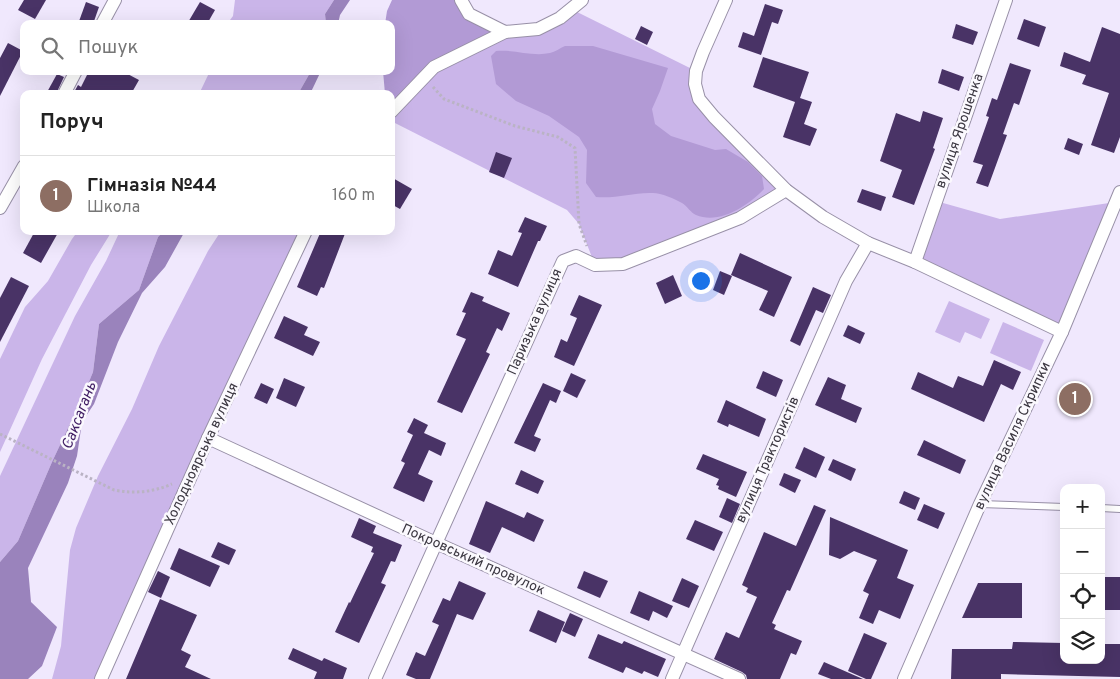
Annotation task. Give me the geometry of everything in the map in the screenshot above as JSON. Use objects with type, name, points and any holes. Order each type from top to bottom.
[{"type":"street","points":[[104,20],[114,0]]},
{"type":"street","points":[[461,0],[469,14],[505,32]]},
{"type":"street","points":[[395,108],[434,67],[505,32],[538,29],[560,18],[582,0]]},
{"type":"street","points":[[726,0],[702,52],[696,71],[695,84],[699,99],[714,117],[786,190],[823,217],[868,243],[915,262],[1062,332]]},
{"type":"street","name":"вулиця Ярошенка","points":[[915,262],[1006,0]]},
{"type":"street","points":[[66,90],[74,75]]},
{"type":"street","points":[[0,208],[20,173]]},
{"type":"street","name":"Паризька вулиця","points":[[375,679],[563,261],[576,256],[595,265],[623,264],[740,218],[786,190]]},
{"type":"street","name":"вулиця Василя Скрипки","points":[[904,679],[980,504],[1062,332],[1120,192]]},
{"type":"street","name":"Холодноярська вулиця","points":[[101,679],[192,472],[304,235]]},
{"type":"street","name":"вулиця Трактористів","points":[[672,679],[846,281],[868,243]]},
{"type":"street","name":"Покровський провулок","points":[[208,438],[436,544],[739,679]]},
{"type":"lane","points":[[980,504],[1060,507]]},
{"type":"lane","points":[[1105,508],[1120,509]]},
{"type":"path","points":[[424,78],[444,99],[508,123],[558,137],[575,148],[578,179],[578,224],[595,265]]},
{"type":"path","points":[[0,434],[114,490],[130,493],[157,490],[176,482],[192,472]]},
{"type":"shaded area","points":[[235,0],[334,0],[325,14],[326,20],[230,20],[233,16]]},
{"type":"shaded area","points":[[392,0],[461,0],[469,14],[505,32],[434,67],[395,108],[395,90],[385,90],[383,75],[395,75],[395,20],[386,20]]},
{"type":"shaded area","points":[[571,9],[696,71],[699,99],[786,190],[623,264],[595,265],[579,224],[567,210],[395,123],[395,108],[434,67],[505,32],[538,29]]},
{"type":"shaded area","points":[[565,46],[593,46],[668,68],[652,109],[655,124],[671,136],[715,150],[726,149],[748,162],[762,176],[764,189],[742,207],[733,212],[715,217],[696,215],[682,203],[656,193],[596,197],[586,183],[587,150],[579,137],[549,116],[516,101],[496,84],[491,56],[496,51],[543,54]]},
{"type":"shaded area","points":[[208,75],[309,75],[300,90],[201,90]]},
{"type":"shaded area","points":[[936,201],[1000,219],[1116,202],[1062,332],[915,262]]},
{"type":"shaded area","points":[[75,235],[110,235],[91,265],[42,359],[0,452],[0,359],[25,307],[48,281]]},
{"type":"shaded area","points":[[118,235],[160,235],[139,290],[99,324],[93,372],[18,541],[0,562],[0,476],[75,316],[106,261]]},
{"type":"shaded area","points":[[218,235],[304,235],[101,679],[52,679],[61,646],[70,550],[76,528],[98,476],[132,409],[159,346],[208,251]]},
{"type":"shaded area","points":[[949,301],[990,319],[981,339],[965,332],[960,343],[935,332]]},
{"type":"shaded area","points":[[1003,322],[1044,340],[1031,371],[990,353]]},
{"type":"water","points":[[334,0],[350,0],[339,20],[326,20],[325,14]]},
{"type":"water","points":[[309,75],[319,75],[312,90],[300,90]]},
{"type":"water","name":"Саксагань","points":[[160,235],[183,235],[165,267],[142,293],[118,342],[94,404],[82,422],[77,456],[68,483],[28,568],[31,602],[57,627],[42,666],[28,679],[0,679],[0,562],[18,541],[93,372],[99,324],[139,290]]},
{"type":"building","points":[[24,0],[46,0],[35,19],[18,10]]},
{"type":"building","points":[[86,2],[99,7],[94,20],[79,20]]},
{"type":"building","points":[[200,2],[215,10],[209,20],[189,20]]},
{"type":"building","points":[[765,4],[783,10],[778,24],[772,22],[761,55],[738,47],[743,32],[754,36]]},
{"type":"building","points":[[1024,19],[1046,27],[1039,47],[1017,39]]},
{"type":"building","points":[[956,24],[978,32],[973,45],[952,38]]},
{"type":"building","points":[[641,26],[653,32],[647,45],[635,39]]},
{"type":"building","points":[[1102,27],[1120,34],[1120,137],[1114,153],[1091,145],[1109,93],[1082,84],[1086,75],[1060,66],[1064,52],[1090,62]]},
{"type":"building","points":[[8,43],[20,49],[20,57],[0,96],[0,58]]},
{"type":"building","points":[[763,57],[809,72],[800,98],[812,102],[804,124],[817,129],[810,146],[783,137],[795,102],[753,87]]},
{"type":"building","points":[[1010,63],[1031,70],[1019,105],[1014,103],[1003,134],[1007,135],[988,187],[976,183],[983,165],[973,162],[989,117],[986,116],[992,98],[997,100]]},
{"type":"building","points":[[942,69],[964,77],[959,91],[938,83]]},
{"type":"building","points":[[56,75],[64,77],[58,90],[48,90]]},
{"type":"building","points":[[87,75],[130,75],[139,80],[133,90],[75,90],[78,85],[81,87]]},
{"type":"building","points":[[923,111],[943,118],[933,148],[935,149],[914,205],[892,197],[902,170],[880,161],[896,113],[920,122]]},
{"type":"building","points":[[1068,138],[1083,144],[1079,155],[1064,149]]},
{"type":"building","points":[[496,152],[512,158],[504,178],[489,172]]},
{"type":"building","points":[[395,179],[412,189],[400,209],[395,206]]},
{"type":"building","points":[[862,189],[886,197],[881,211],[857,202]]},
{"type":"building","points":[[525,217],[547,226],[540,241],[538,241],[518,287],[488,274],[498,250],[512,256],[522,233],[518,232]]},
{"type":"building","points":[[33,235],[57,235],[41,263],[23,253]]},
{"type":"building","points":[[319,235],[344,235],[324,288],[321,287],[317,296],[297,287]]},
{"type":"building","points":[[740,253],[792,277],[774,317],[759,310],[768,291],[731,275]]},
{"type":"building","points":[[720,271],[732,276],[724,295],[713,290]]},
{"type":"building","points":[[673,275],[682,296],[665,304],[656,283]]},
{"type":"building","points":[[11,277],[29,286],[0,342],[0,298]]},
{"type":"building","points":[[813,287],[831,295],[823,313],[816,310],[800,346],[790,341]]},
{"type":"building","points":[[471,292],[484,297],[482,301],[510,313],[502,331],[497,328],[486,352],[490,354],[462,413],[437,402],[466,339],[456,335],[466,313],[462,312]]},
{"type":"building","points":[[579,295],[602,305],[574,366],[554,357],[561,339],[567,342],[577,318],[570,315]]},
{"type":"building","points":[[284,316],[308,327],[304,335],[320,342],[313,356],[274,338]]},
{"type":"building","points":[[848,325],[865,333],[860,344],[843,336]]},
{"type":"building","points":[[994,360],[1021,372],[1013,390],[1001,384],[984,422],[911,389],[918,372],[953,388],[958,376],[983,386]]},
{"type":"building","points":[[763,371],[783,380],[776,397],[756,388]]},
{"type":"building","points":[[571,373],[586,380],[577,398],[563,391]]},
{"type":"building","points":[[828,377],[846,385],[841,399],[862,408],[856,423],[815,405]]},
{"type":"building","points":[[284,378],[305,387],[296,407],[276,398]]},
{"type":"building","points":[[261,383],[274,389],[267,404],[254,398]]},
{"type":"building","points":[[543,383],[561,391],[556,403],[550,400],[534,436],[541,439],[535,452],[514,443]]},
{"type":"building","points":[[726,400],[766,419],[759,437],[729,424],[728,427],[717,422]]},
{"type":"building","points":[[414,418],[428,425],[424,433],[446,443],[441,456],[429,450],[418,474],[433,481],[424,502],[393,488],[405,463],[401,461],[413,435],[407,432]]},
{"type":"building","points":[[924,440],[966,460],[960,474],[917,455]]},
{"type":"building","points":[[804,447],[825,457],[816,478],[795,468]]},
{"type":"building","points":[[703,454],[747,472],[736,497],[718,489],[719,486],[716,485],[719,479],[696,469]]},
{"type":"building","points":[[833,459],[856,469],[851,481],[828,470]]},
{"type":"building","points":[[521,470],[544,481],[538,494],[515,484]]},
{"type":"building","points":[[784,473],[801,480],[795,493],[779,485]]},
{"type":"building","points":[[904,491],[920,498],[915,510],[899,503]]},
{"type":"building","points":[[727,498],[740,504],[732,523],[719,517]]},
{"type":"building","points":[[486,501],[524,518],[527,512],[544,520],[534,542],[502,527],[490,553],[469,544]]},
{"type":"building","points":[[924,504],[945,513],[938,529],[917,520]]},
{"type":"building","points":[[814,505],[826,510],[790,591],[787,590],[772,623],[776,625],[774,629],[802,641],[796,655],[791,653],[780,679],[747,679],[746,675],[742,672],[714,659],[726,632],[739,638],[757,597],[746,592],[748,588],[742,585],[764,532],[796,546]]},
{"type":"building","points":[[830,517],[908,550],[897,578],[914,585],[900,619],[879,610],[873,624],[859,618],[869,594],[863,591],[877,560],[854,551],[840,559],[829,555]]},
{"type":"building","points":[[359,518],[376,526],[373,533],[402,545],[395,562],[391,561],[381,583],[386,585],[359,643],[335,632],[374,553],[371,552],[373,547],[351,537]]},
{"type":"building","points":[[695,520],[723,532],[714,551],[686,539]]},
{"type":"building","points":[[218,542],[236,550],[229,565],[211,557]]},
{"type":"building","points":[[179,548],[220,566],[210,587],[170,569]]},
{"type":"building","points":[[158,571],[170,577],[161,598],[148,592]]},
{"type":"building","points":[[584,571],[608,581],[600,598],[577,588]]},
{"type":"building","points":[[1105,577],[1120,577],[1120,610],[1105,610]]},
{"type":"building","points":[[682,578],[699,586],[689,608],[672,601]]},
{"type":"building","points":[[459,581],[486,593],[473,620],[457,614],[430,679],[416,679],[406,675],[416,652],[425,656],[439,625],[432,622],[443,598],[450,601]]},
{"type":"building","points":[[978,583],[1022,583],[1022,618],[962,618]]},
{"type":"building","points":[[639,591],[673,606],[667,618],[653,611],[649,621],[630,613]]},
{"type":"building","points":[[160,599],[197,615],[181,650],[191,655],[185,667],[211,679],[126,679]]},
{"type":"building","points":[[538,610],[565,622],[556,643],[529,631]]},
{"type":"building","points":[[570,613],[583,619],[575,637],[562,631]]},
{"type":"building","points":[[864,633],[887,643],[871,679],[866,679],[848,671]]},
{"type":"building","points":[[598,634],[622,644],[624,641],[666,659],[658,677],[644,671],[642,674],[626,667],[623,673],[588,658]]},
{"type":"building","points":[[1013,642],[1060,643],[1060,664],[1105,664],[1105,644],[1120,644],[1120,677],[1001,674],[1001,679],[951,679],[952,649],[1012,649]]},
{"type":"building","points":[[293,648],[322,661],[324,658],[347,668],[343,679],[314,679],[317,672],[288,659]]},
{"type":"building","points":[[824,662],[863,679],[831,679],[818,674]]},
{"type":"place","name":"Гімназія №44","points":[[1075,399]]}]
